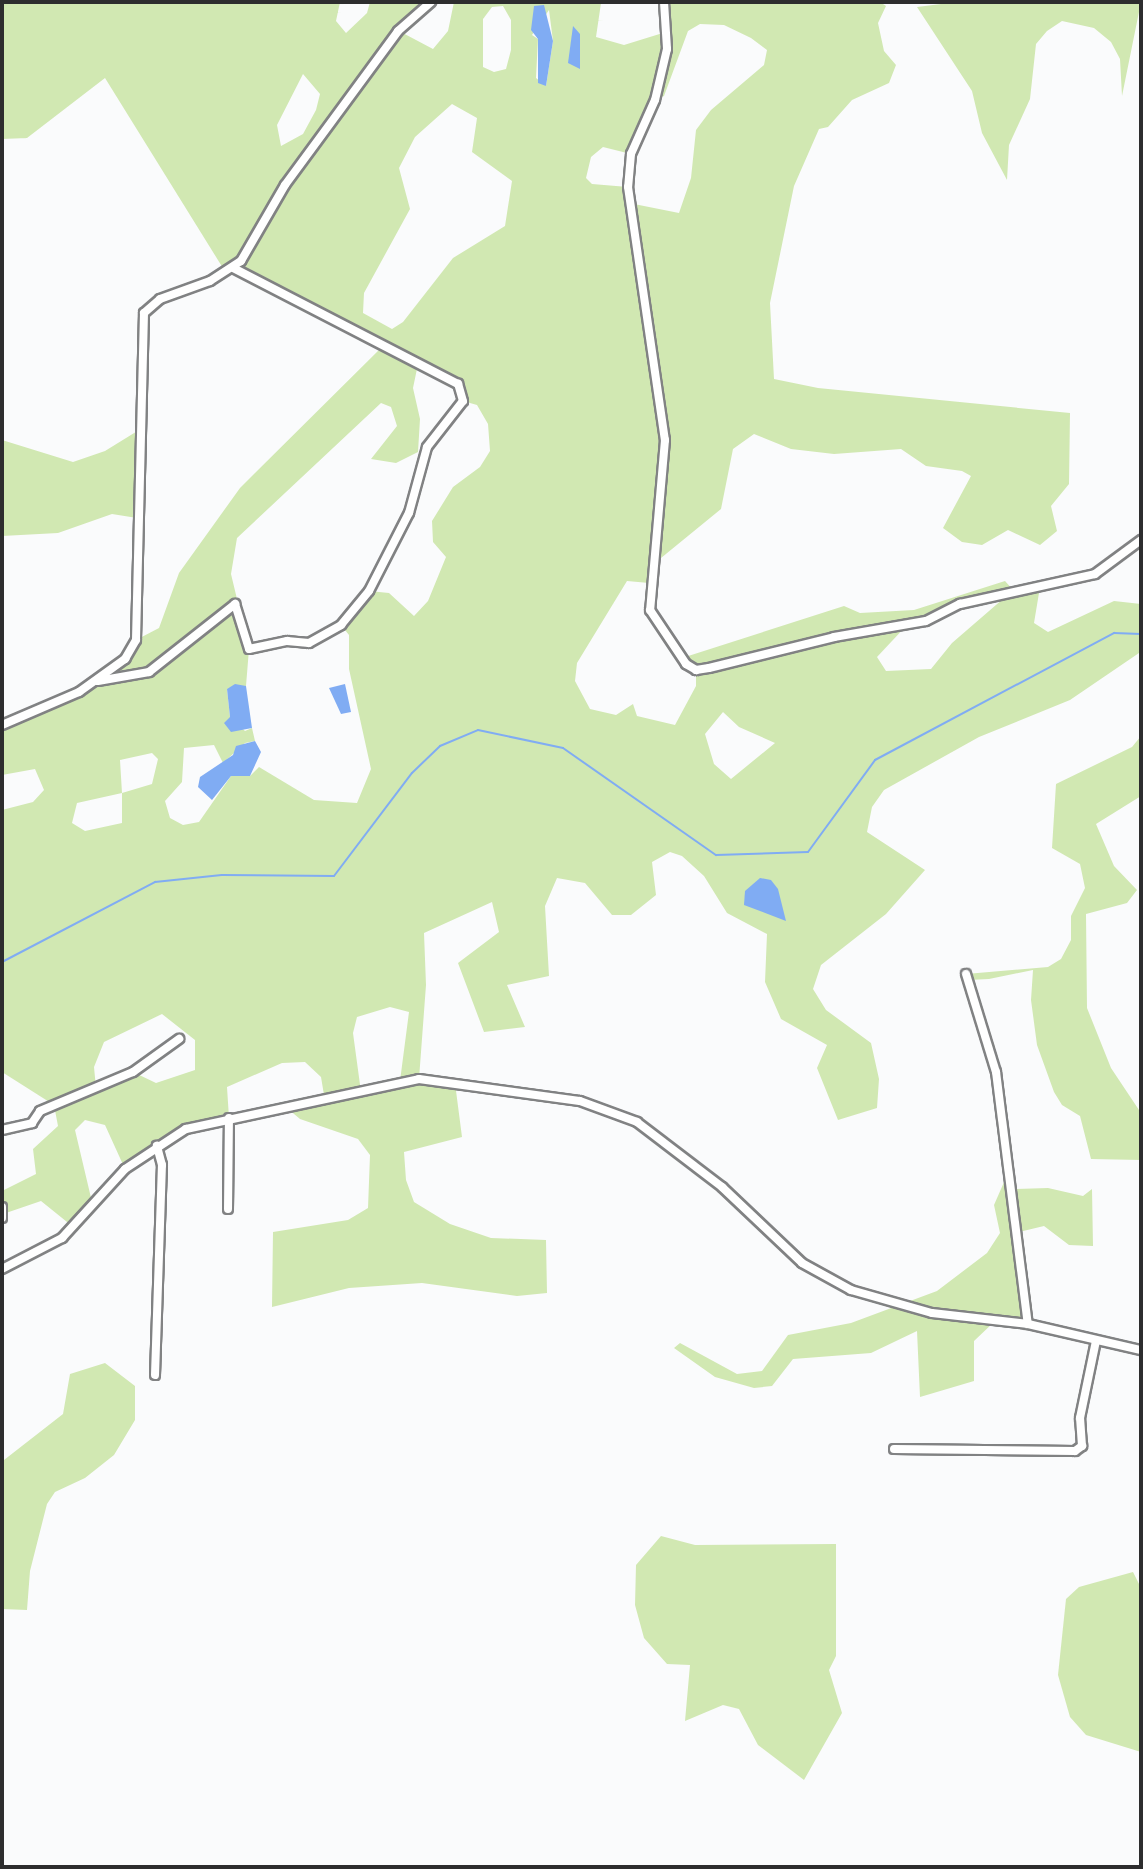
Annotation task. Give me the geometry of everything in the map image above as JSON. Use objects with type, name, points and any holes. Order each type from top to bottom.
[{"type":"street","points":[[2,725],[94,682],[125,659],[136,640],[144,313],[170,293],[233,268],[285,185],[398,31],[411,15],[431,2]]},
{"type":"street","points":[[664,2],[667,49],[655,100],[631,154],[628,187],[665,440],[650,610],[686,664],[696,670],[709,668],[834,637],[926,621],[960,604],[1095,574],[1141,540]]},
{"type":"street","points":[[94,682],[149,672],[174,658],[235,604],[249,649],[287,641],[309,643],[341,625],[369,591],[409,513],[427,447],[463,401],[458,384],[233,268]]},
{"type":"street","points":[[966,974],[996,1072],[1028,1324]]},
{"type":"street","points":[[2,1130],[32,1123],[40,1111],[133,1072],[179,1039]]},
{"type":"street","points":[[2,1269],[62,1238],[117,1177],[157,1146],[186,1129],[419,1079],[580,1101],[637,1122],[670,1145],[826,1280],[932,1313],[1028,1324],[1141,1350]]},
{"type":"street","points":[[228,1209],[229,1118]]},
{"type":"street","points":[[155,1375],[162,1165],[157,1146]]},
{"type":"street","points":[[2,1207],[2,1218]]},
{"type":"street","points":[[894,1449],[1075,1451],[1082,1446],[1080,1418],[1096,1341]]},
{"type":"green space","points":[[2,2],[340,2],[336,21],[346,33],[367,13],[370,2],[431,2],[399,31],[433,49],[448,31],[454,2],[601,3],[596,37],[624,45],[666,32],[664,2],[880,2],[886,6],[878,23],[884,51],[896,65],[889,83],[852,100],[828,127],[819,129],[794,186],[770,303],[774,379],[818,388],[1070,413],[1069,484],[1051,506],[1057,531],[1040,545],[1008,530],[982,545],[962,542],[943,528],[971,476],[962,471],[926,466],[901,449],[834,454],[791,449],[754,434],[733,449],[721,509],[650,567],[649,583],[627,581],[577,663],[575,681],[590,709],[616,715],[633,704],[637,716],[675,725],[696,686],[696,670],[682,658],[844,606],[860,613],[914,610],[1005,581],[1014,591],[1040,587],[1034,623],[1048,632],[1114,601],[1141,604],[1139,653],[1070,700],[979,737],[884,790],[872,807],[867,832],[925,870],[886,914],[821,965],[813,989],[826,1010],[871,1043],[879,1079],[877,1108],[838,1120],[817,1068],[827,1045],[781,1019],[765,982],[767,934],[727,913],[704,876],[682,856],[670,852],[652,862],[656,895],[631,915],[612,915],[585,883],[557,878],[545,906],[549,976],[507,985],[525,1027],[484,1032],[458,963],[499,932],[492,902],[424,933],[426,985],[419,1079],[455,1083],[462,1137],[404,1152],[406,1180],[414,1202],[450,1224],[491,1238],[546,1240],[547,1293],[517,1296],[422,1283],[349,1288],[272,1307],[273,1232],[348,1220],[368,1208],[370,1155],[358,1139],[300,1119],[287,1108],[325,1101],[321,1077],[305,1062],[282,1063],[227,1087],[229,1118],[186,1129],[125,1169],[105,1125],[85,1120],[75,1130],[92,1202],[72,1226],[41,1201],[3,1214],[2,1191],[36,1174],[33,1149],[58,1126],[54,1105],[2,1072],[2,810],[33,802],[44,790],[35,769],[2,775],[2,725],[79,692],[125,659],[136,640],[159,628],[179,573],[240,488],[383,346],[233,268],[226,273],[105,78],[27,138],[2,139]],"holes":[[[503,6],[511,20],[511,50],[506,69],[494,72],[483,67],[483,19],[492,7]],[[549,10],[553,41],[546,86],[536,78],[538,39],[532,35]],[[700,24],[724,25],[767,50],[764,65],[711,110],[696,130],[691,178],[679,213],[629,203],[628,187],[592,184],[586,178],[591,157],[603,147],[631,154],[655,100],[664,96],[688,31]],[[303,74],[320,94],[316,110],[303,134],[281,146],[277,125]],[[452,104],[477,118],[472,152],[512,181],[505,226],[453,258],[403,322],[392,329],[363,313],[364,293],[410,209],[399,168],[415,137]],[[418,364],[465,392],[463,401],[477,405],[488,424],[490,451],[480,467],[453,487],[432,521],[433,542],[446,557],[428,601],[414,616],[389,593],[369,591],[341,625],[349,635],[349,669],[371,769],[357,803],[314,800],[259,767],[250,776],[231,776],[199,822],[183,825],[170,818],[165,801],[182,782],[184,748],[214,745],[223,763],[245,743],[255,741],[252,728],[245,731],[230,717],[227,689],[246,686],[249,649],[231,574],[237,538],[381,403],[391,407],[397,426],[371,459],[396,463],[418,452],[420,419],[413,388]],[[1011,592],[952,643],[931,669],[886,671],[877,657],[907,625]],[[723,712],[739,727],[775,743],[731,779],[714,764],[705,734]],[[152,753],[158,759],[152,784],[122,793],[120,760]],[[122,793],[122,823],[85,831],[72,823],[77,803]],[[390,1007],[409,1012],[400,1081],[361,1092],[353,1033],[357,1017]],[[162,1014],[195,1040],[195,1070],[156,1083],[133,1072],[96,1088],[94,1067],[104,1042]]]},
{"type":"green space","points":[[957,2],[1141,2],[1122,96],[1120,59],[1111,42],[1094,28],[1062,21],[1047,31],[1036,44],[1030,99],[1009,145],[1007,180],[982,133],[972,91],[917,7]]},
{"type":"green space","points":[[139,430],[137,518],[112,514],[58,533],[2,536],[2,440],[73,462],[105,451]]},
{"type":"green space","points":[[1141,736],[1141,796],[1096,824],[1114,866],[1137,890],[1127,903],[1086,914],[1087,1008],[1111,1068],[1141,1113],[1141,1160],[1091,1159],[1080,1116],[1062,1105],[1054,1092],[1037,1045],[1031,1000],[1033,970],[989,979],[968,980],[966,974],[1048,967],[1061,959],[1071,940],[1071,916],[1085,888],[1080,864],[1052,848],[1056,784],[1132,747]]},
{"type":"green space","points":[[1008,1173],[1012,1189],[1048,1188],[1083,1196],[1092,1189],[1093,1246],[1069,1245],[1044,1226],[1019,1232],[1028,1324],[994,1322],[974,1341],[974,1381],[920,1397],[917,1331],[871,1353],[793,1359],[772,1386],[754,1388],[715,1377],[674,1348],[680,1343],[737,1374],[762,1371],[788,1335],[851,1323],[937,1291],[987,1253],[1000,1233],[994,1205]]},
{"type":"green space","points":[[105,1363],[135,1386],[135,1420],[114,1455],[85,1478],[55,1492],[47,1504],[30,1571],[27,1610],[2,1609],[4,1460],[63,1414],[70,1374]]},
{"type":"green space","points":[[661,1536],[695,1545],[836,1544],[836,1656],[829,1670],[842,1713],[804,1780],[758,1745],[739,1709],[723,1705],[685,1721],[690,1665],[667,1664],[644,1638],[635,1605],[636,1565]]},
{"type":"green space","points":[[1133,1572],[1141,1588],[1141,1752],[1086,1735],[1070,1717],[1058,1675],[1066,1599],[1079,1587]]},
{"type":"water","points":[[544,5],[553,41],[546,86],[538,83],[538,39],[531,30],[534,6]]},
{"type":"water","points":[[573,26],[580,34],[580,69],[568,63]]},
{"type":"water","points":[[235,684],[246,686],[252,728],[231,732],[224,723],[230,717],[227,689]]},
{"type":"water","points":[[345,684],[351,712],[341,714],[329,688]]},
{"type":"water","points":[[255,741],[261,752],[250,776],[231,776],[212,800],[198,787],[200,777],[233,755],[236,746]]},
{"type":"water","points":[[760,878],[771,880],[778,889],[786,921],[744,905],[745,891]]},
{"type":"waterway","points":[[2,962],[155,882],[222,875],[334,876],[412,773],[440,746],[478,730],[563,748],[716,855],[808,852],[875,760],[1114,633],[1141,634]]}]
